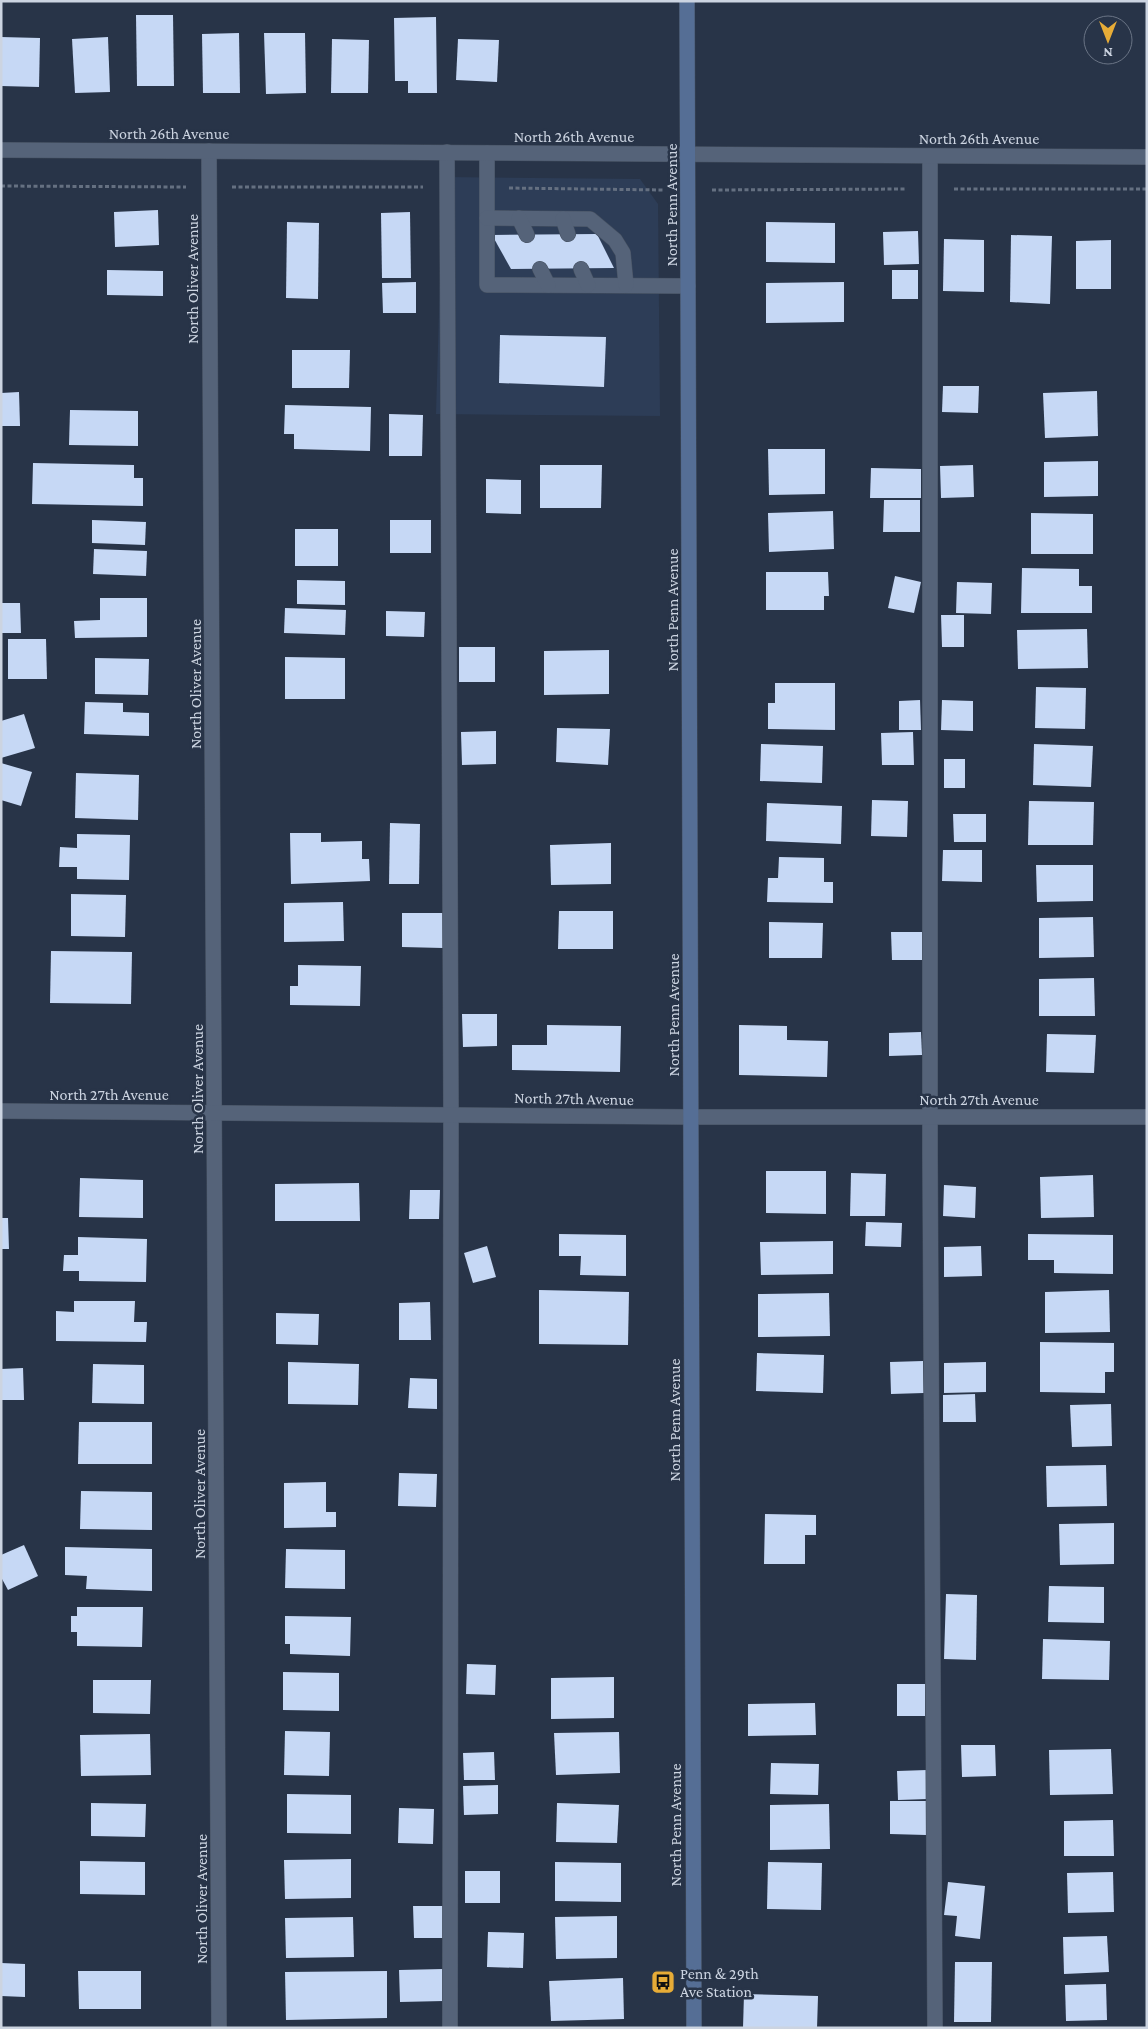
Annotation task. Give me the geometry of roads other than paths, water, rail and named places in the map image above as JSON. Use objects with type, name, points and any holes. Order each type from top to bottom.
[{"type":"main road","name":"North Penn Avenue","points":[[687,1],[694,2028]]},
{"type":"street","name":"North 26th Avenue","points":[[1,150],[1147,157]]},
{"type":"street","name":"North Oliver Avenue","points":[[209,151],[219,2028]]},
{"type":"street","points":[[447,152],[451,1114],[450,2028]]},
{"type":"street","points":[[487,153],[487,284],[688,286]]},
{"type":"street","points":[[930,156],[930,1117],[935,2028]]},
{"type":"street","points":[[487,218],[590,220],[615,240],[623,253],[626,285]]},
{"type":"street","points":[[519,218],[527,235]]},
{"type":"street","points":[[563,219],[568,234]]},
{"type":"street","points":[[540,269],[548,285]]},
{"type":"street","points":[[581,269],[588,285]]},
{"type":"street","name":"North 27th Avenue","points":[[1,1111],[690,1117],[1147,1117]]},
{"type":"place","name":"Penn & 29th Ave Station","points":[[663,1982]]}]
